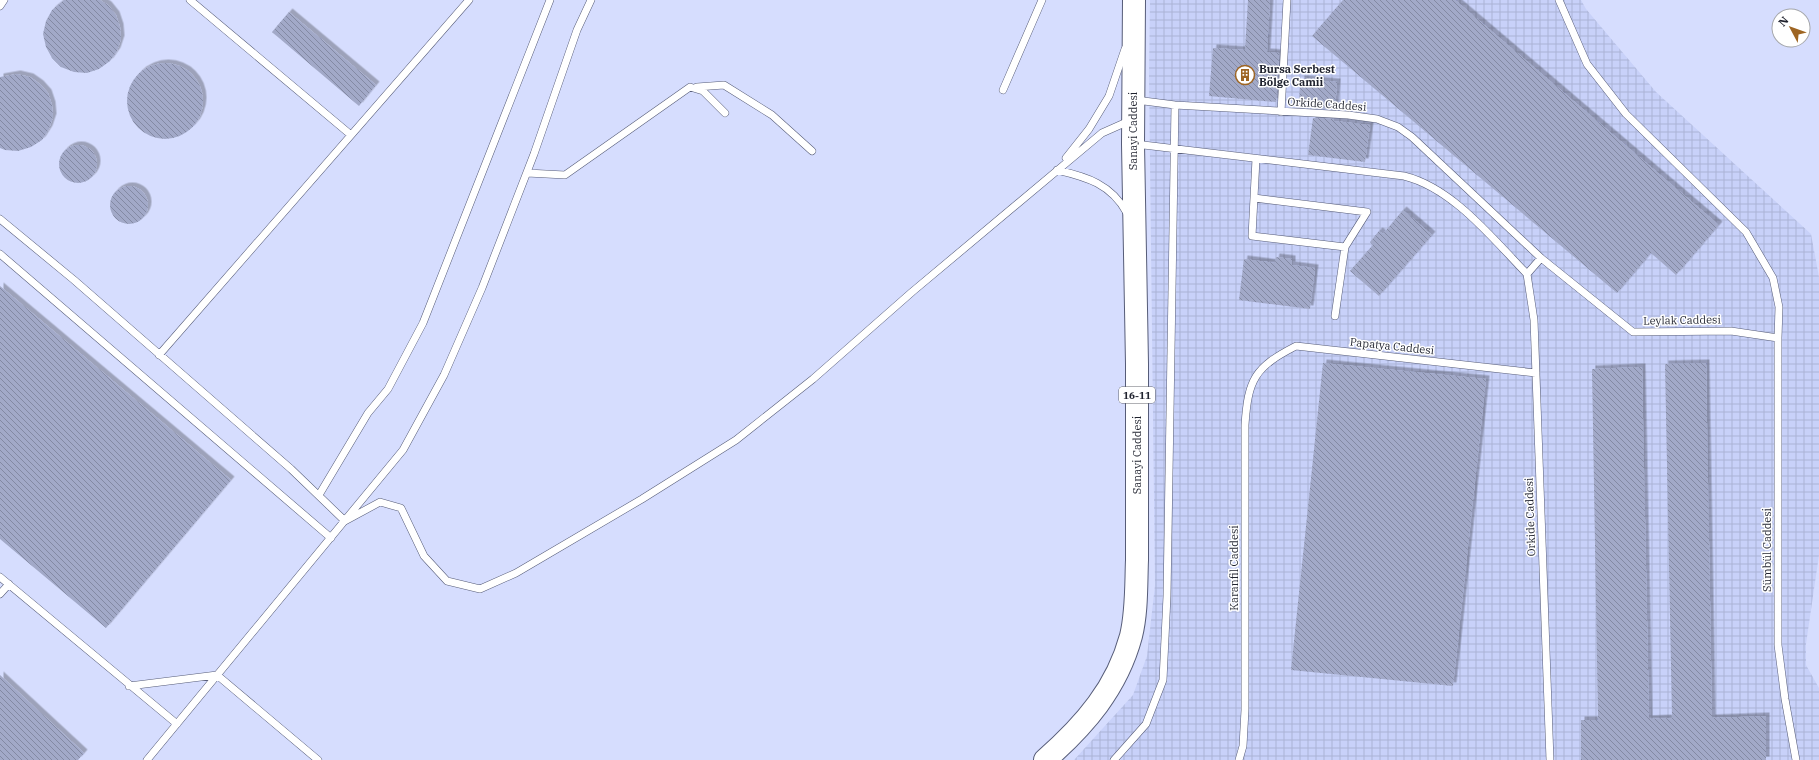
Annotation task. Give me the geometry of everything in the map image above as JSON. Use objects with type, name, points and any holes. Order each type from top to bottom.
[{"type":"main road","name":"Sanayi Caddesi","points":[[1045,760],[1080,726],[1102,700],[1117,675],[1131,635],[1136,592],[1137,560],[1137,364],[1133,144],[1134,10]]},
{"type":"lane","points":[[0,6],[4,0]]},
{"type":"lane","points":[[190,0],[351,136]]},
{"type":"lane","points":[[159,355],[469,0]]},
{"type":"lane","points":[[319,495],[368,413],[388,389],[423,323],[550,0]]},
{"type":"lane","points":[[146,760],[346,521],[403,450],[444,375],[482,288],[527,173],[577,30],[590,0]]},
{"type":"lane","points":[[1003,90],[1042,0]]},
{"type":"lane","points":[[1281,112],[1287,0]]},
{"type":"lane","name":"Sümbül Caddesi","points":[[1560,0],[1587,64],[1626,114],[1746,232],[1773,278],[1779,307],[1778,645],[1785,699],[1796,760]]},
{"type":"lane","points":[[1057,170],[1089,129],[1109,96],[1134,10]]},
{"type":"lane","points":[[527,173],[565,175],[690,87],[724,85],[772,115],[812,151]]},
{"type":"lane","points":[[693,88],[703,91],[726,113]]},
{"type":"lane","points":[[1114,760],[1146,724],[1163,680],[1167,596],[1175,105]]},
{"type":"lane","name":"Orkide Caddesi","points":[[1133,110],[1175,105],[1377,119],[1398,127],[1412,137],[1541,258]]},
{"type":"lane","points":[[346,521],[380,502],[401,508],[424,556],[447,581],[480,589],[516,573],[642,499],[736,440],[813,379],[912,292],[1057,170],[1133,110]]},
{"type":"lane","points":[[1133,144],[1404,176],[1420,180],[1443,194],[1479,224],[1527,274],[1541,258]]},
{"type":"lane","points":[[1256,158],[1252,236],[1345,247]]},
{"type":"lane","points":[[1057,170],[1085,176],[1106,188],[1121,201],[1134,226]]},
{"type":"lane","points":[[1254,198],[1367,212],[1345,247],[1335,316]]},
{"type":"lane","points":[[0,219],[159,355],[319,495],[346,521]]},
{"type":"lane","points":[[0,254],[331,538]]},
{"type":"lane","name":"Leylak Caddesi","points":[[1541,258],[1633,332],[1731,331],[1778,338]]},
{"type":"lane","name":"Orkide Caddesi","points":[[1527,274],[1534,320],[1550,760]]},
{"type":"lane","name":"Papatya Caddesi","points":[[1255,376],[1274,358],[1296,346],[1536,374]]},
{"type":"lane","name":"Karanfil Caddesi","points":[[1239,760],[1243,746],[1245,710],[1245,425],[1247,400],[1255,376]]},
{"type":"lane","points":[[0,577],[129,686],[177,724]]},
{"type":"lane","points":[[0,594],[9,584]]},
{"type":"lane","points":[[129,686],[217,676],[318,760]]},
{"type":"shaded area","points":[[1150,0],[1581,0],[1586,9],[1656,92],[1811,234],[1819,277],[1819,555],[1806,644],[1806,665],[1819,688],[1819,760],[1074,760],[1133,695],[1147,656],[1155,585],[1149,76]]},
{"type":"building","points":[[64,0],[100,0],[108,5],[116,15],[120,27],[121,39],[117,51],[110,61],[99,69],[87,73],[74,72],[61,67],[52,58],[46,47],[43,34],[46,21],[52,10]]},
{"type":"building","name":"Bursa Serbest Bölge Camii","points":[[1248,0],[1270,0],[1267,52],[1279,53],[1276,102],[1209,96],[1213,48],[1245,50]]},
{"type":"building","points":[[1343,0],[1455,0],[1719,225],[1676,275],[1651,253],[1617,293],[1312,36]]},
{"type":"building","points":[[289,12],[376,85],[359,106],[272,32]]},
{"type":"building","points":[[158,63],[172,63],[180,65],[186,69],[197,80],[201,86],[203,101],[201,116],[192,128],[180,137],[172,139],[158,139],[150,137],[144,133],[133,122],[129,116],[127,108],[127,94],[129,86],[133,80],[144,69],[150,65]]},
{"type":"building","points":[[17,74],[30,77],[40,84],[48,93],[52,105],[53,117],[49,129],[42,140],[31,147],[18,151],[0,148],[0,77]]},
{"type":"building","points":[[1301,79],[1337,82],[1335,109],[1314,108],[1315,100],[1299,99]]},
{"type":"building","points":[[1313,118],[1334,119],[1334,121],[1370,125],[1365,162],[1308,155]]},
{"type":"building","points":[[74,145],[82,145],[89,148],[94,153],[97,164],[94,175],[89,180],[82,183],[74,183],[67,180],[62,175],[59,168],[59,160],[62,153],[67,148]]},
{"type":"building","points":[[125,186],[133,186],[140,189],[145,194],[148,205],[145,216],[140,221],[133,224],[125,224],[118,221],[113,216],[110,209],[110,201],[113,194],[118,189]]},
{"type":"building","points":[[1403,210],[1432,235],[1379,296],[1350,271],[1373,245],[1370,242],[1379,231],[1383,234]]},
{"type":"building","points":[[1276,257],[1292,259],[1292,265],[1315,268],[1310,309],[1239,300],[1244,259],[1275,263]]},
{"type":"building","points":[[0,286],[231,480],[106,628],[0,539]]},
{"type":"building","points":[[1323,363],[1486,379],[1453,686],[1291,670]]},
{"type":"building","points":[[1706,363],[1712,718],[1766,716],[1766,760],[1581,760],[1581,720],[1598,720],[1592,369],[1642,367],[1649,719],[1672,718],[1665,364]]},
{"type":"building","points":[[0,675],[84,753],[78,760],[0,760]]},
{"type":"place","name":"Bursa Serbest Bölge Camii","points":[[1245,75]]}]
